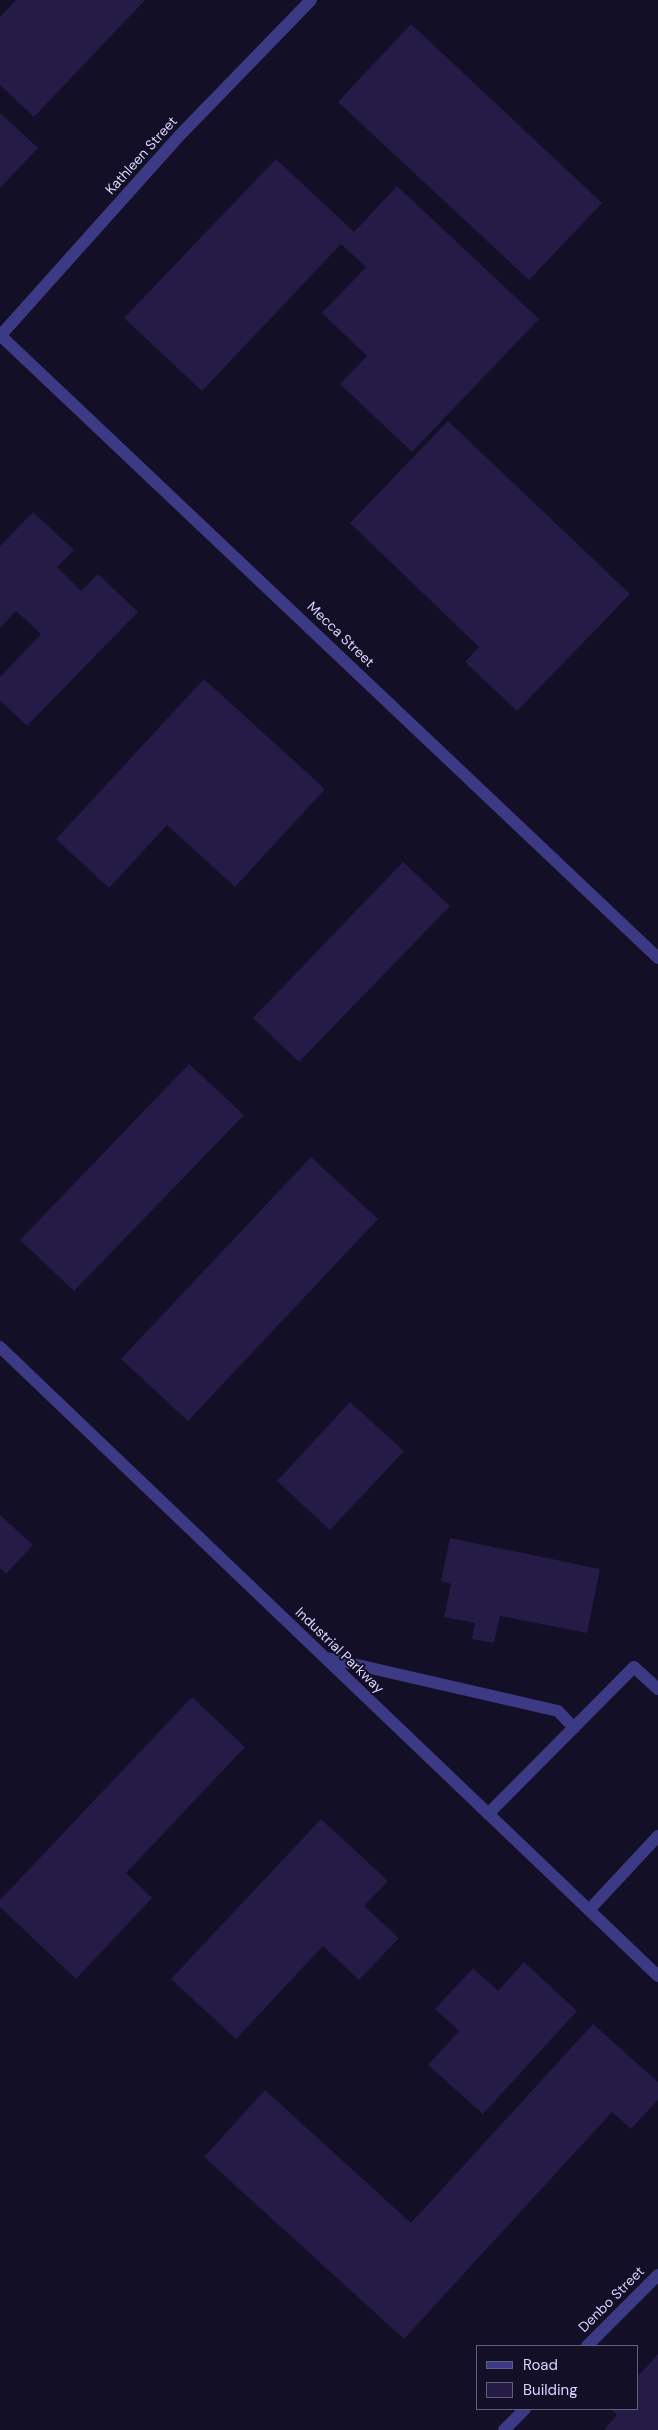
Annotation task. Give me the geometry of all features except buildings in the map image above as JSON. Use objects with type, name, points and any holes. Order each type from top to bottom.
[{"type":"street","name":"Kathleen Street","points":[[0,335],[180,135],[311,0]]},
{"type":"street","name":"Mecca Street","points":[[0,335],[658,958]]},
{"type":"street","name":"Industrial Parkway","points":[[0,1347],[658,1976]]},
{"type":"street","points":[[325,1658],[558,1711],[574,1728]]},
{"type":"street","points":[[488,1814],[634,1667],[658,1689]]},
{"type":"street","points":[[589,1910],[658,1836]]},
{"type":"street","name":"Denbo Street","points":[[588,2345],[658,2275]]},
{"type":"street","points":[[504,2430],[524,2410]]}]
